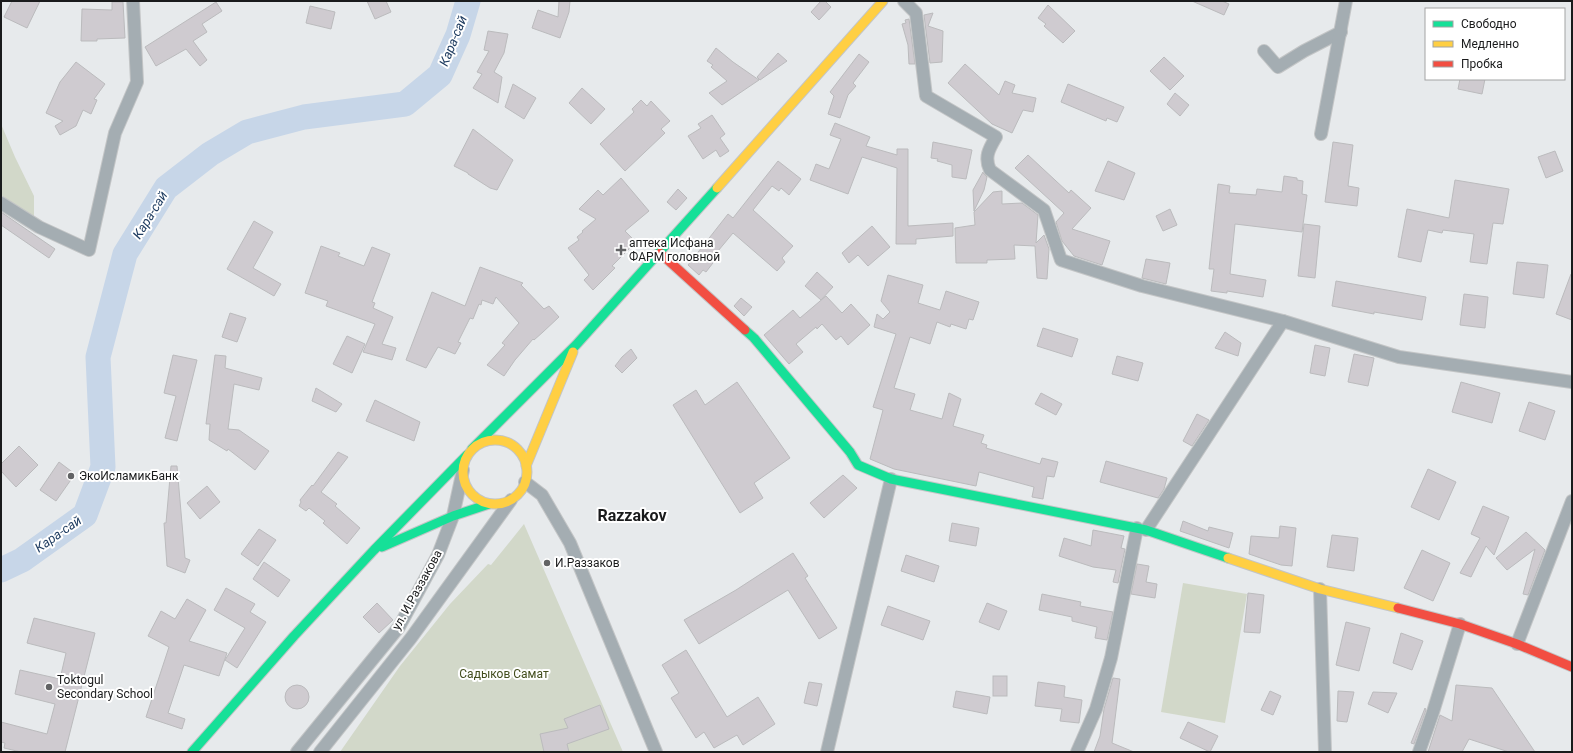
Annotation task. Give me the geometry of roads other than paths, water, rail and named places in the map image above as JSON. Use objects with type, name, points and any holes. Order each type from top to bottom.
[{"type":"main road","points":[[192,752],[294,636],[374,550],[576,345],[660,253],[883,1]]},
{"type":"main road","points":[[660,253],[754,338],[850,452],[858,465],[890,479],[1142,529],[1320,589],[1460,624],[1517,644],[1572,667]]},
{"type":"main road","points":[[374,550],[453,516],[489,504],[504,503],[517,495],[525,482],[526,466],[576,345]]},
{"type":"main road","points":[[489,504],[475,497],[469,492],[463,478],[463,470],[470,452],[486,441],[501,440],[515,446],[520,452],[526,466]]},
{"type":"street","points":[[1,203],[39,227],[89,250],[115,133],[137,82],[133,1]]},
{"type":"street","points":[[904,1],[916,13],[926,96],[996,138],[988,151],[987,164],[990,170],[1044,210],[1062,260],[1142,286],[1283,321],[1399,357],[1572,382]]},
{"type":"street","points":[[1321,134],[1346,1]]},
{"type":"street","points":[[1264,51],[1278,67],[1304,51],[1341,32]]},
{"type":"street","points":[[1077,752],[1096,709],[1111,658],[1142,529],[1283,321]]},
{"type":"street","name":"ул. И.Раззакова","points":[[297,752],[399,627],[438,555],[453,516],[463,470]]},
{"type":"street","points":[[827,752],[890,479]]},
{"type":"street","points":[[525,482],[542,495],[570,542],[656,752]]},
{"type":"street","name":"ул. И.Раззакова","points":[[320,752],[411,638],[511,500]]},
{"type":"street","points":[[1517,644],[1572,501]]},
{"type":"street","points":[[1320,589],[1325,752]]},
{"type":"street","points":[[1419,752],[1460,624]]},
{"type":"waterway","name":"Кара-сай","points":[[1,570],[22,560],[85,515],[103,467],[98,357],[125,254],[166,188],[210,154],[247,132],[304,117],[405,104],[440,75],[458,35],[468,1]]},
{"type":"place","name":"аптека Исфана ФАРМ головной","points":[[621,250]]},
{"type":"place","name":"ЭкоИсламикБанк","points":[[71,476]]},
{"type":"place","name":"И.Раззаков","points":[[547,563]]},
{"type":"place","name":"Toktogul Secondary School","points":[[49,687]]},
{"type":"district","name":"Razzakov","points":[[632,515]]},
{"type":"park label","name":"Садыков Самат","points":[[504,674]]}]
